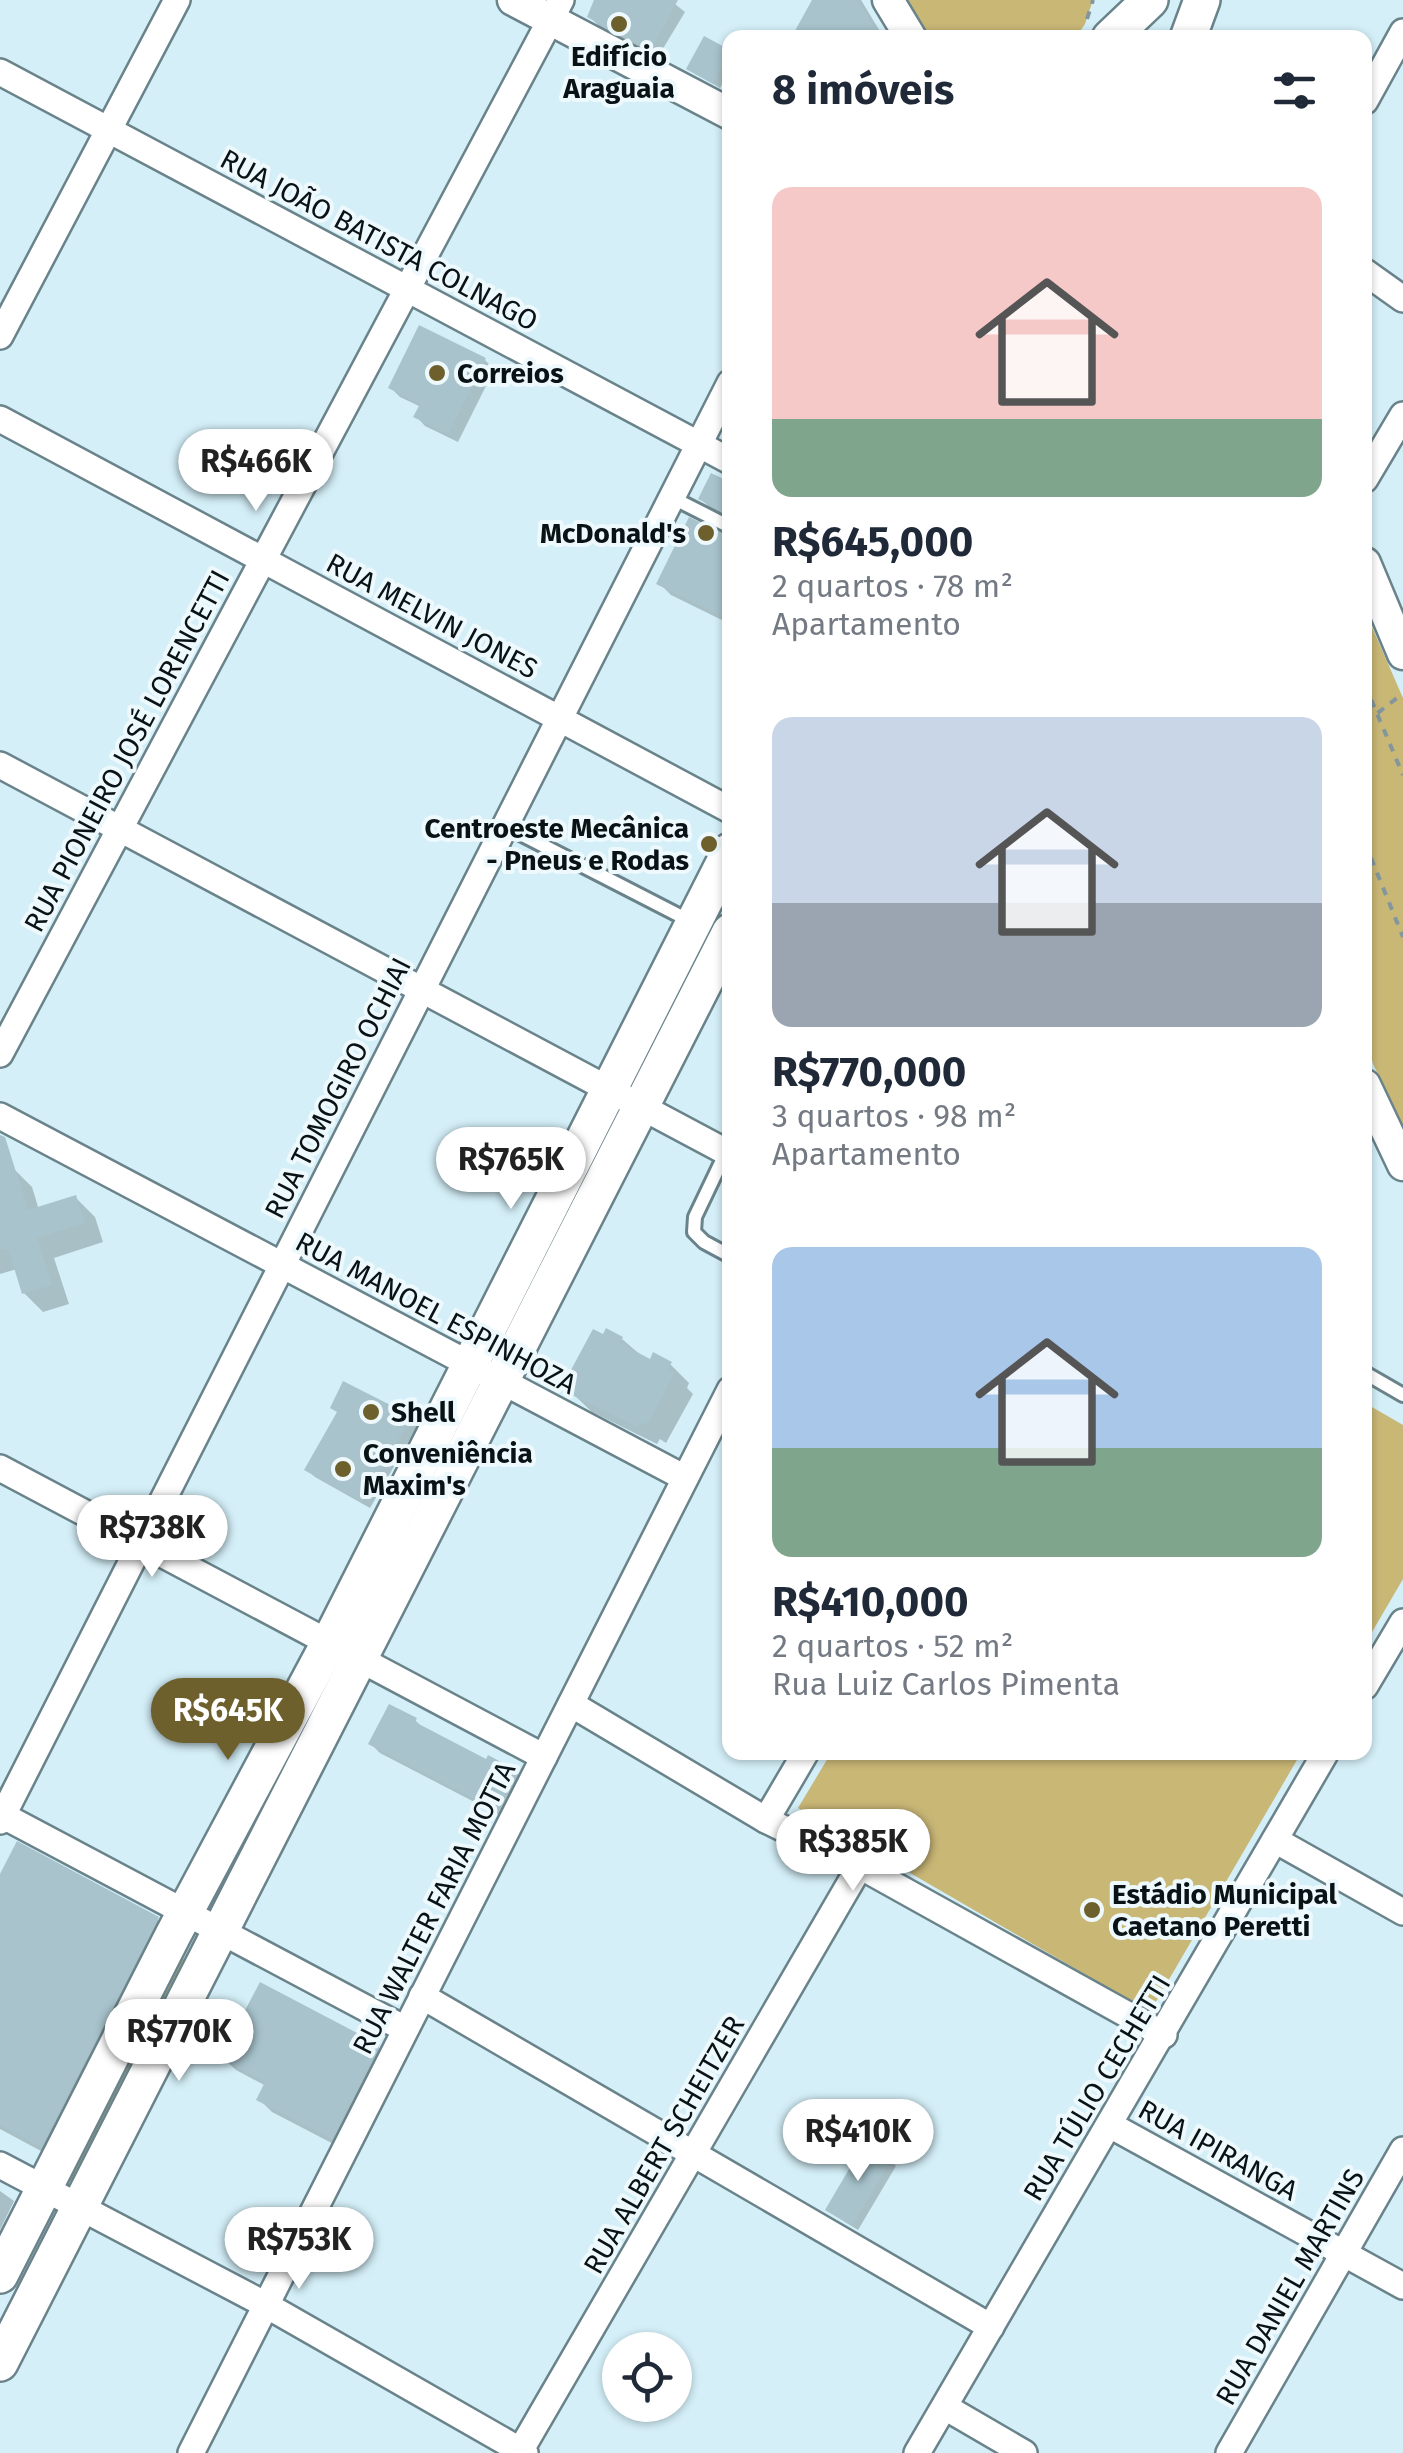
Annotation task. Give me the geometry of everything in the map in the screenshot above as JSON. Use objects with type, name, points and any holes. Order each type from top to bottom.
[{"type":"main road","points":[[1191,30],[1202,0]]},
{"type":"main road","points":[[486,1373],[610,1089],[722,867]]},
{"type":"main road","points":[[0,2363],[220,1931],[344,1651],[486,1373],[641,1106],[722,948]]},
{"type":"main road","points":[[0,2275],[185,1914],[344,1651]]},
{"type":"street","points":[[0,336],[176,0]]},
{"type":"street","points":[[513,0],[556,10],[722,109]]},
{"type":"street","points":[[888,0],[906,30]]},
{"type":"street","name":"RUA PIONEIRO JOSÉ LORENCETTI","points":[[0,1054],[556,10]]},
{"type":"street","points":[[1372,88],[1403,32]]},
{"type":"street","name":"RUA JOÃO BATISTA COLNAGO","points":[[0,72],[722,457]]},
{"type":"street","points":[[1372,277],[1403,299]]},
{"type":"street","name":"RUA TOMOGIRO OCHIAI","points":[[1,1817],[722,399]]},
{"type":"street","points":[[1372,467],[1403,415]]},
{"type":"street","name":"RUA MELVIN JONES","points":[[0,419],[722,806]]},
{"type":"street","points":[[1372,580],[1403,654]]},
{"type":"street","points":[[0,765],[722,1150]]},
{"type":"street","points":[[1372,1100],[1403,1164]]},
{"type":"street","name":"RUA MANOEL ESPINHOZA","points":[[0,1116],[685,1478]]},
{"type":"street","name":"RUA WALTER FARIA MOTTA","points":[[191,2453],[722,1408]]},
{"type":"street","points":[[0,1468],[544,1757]]},
{"type":"street","points":[[1372,1674],[1403,1622]]},
{"type":"street","points":[[571,1704],[766,1820],[860,1866],[1164,2035]]},
{"type":"street","points":[[766,1820],[801,1760]]},
{"type":"street","name":"RUA TÚLIO CECHETTI","points":[[917,2453],[1321,1760]]},
{"type":"street","points":[[1,1817],[406,2030]]},
{"type":"street","points":[[1275,1840],[1403,1912]]},
{"type":"street","name":"RUA ALBERT SCHEITZER","points":[[522,2452],[860,1866]]},
{"type":"street","points":[[422,1996],[990,2327]]},
{"type":"street","name":"RUA IPIRANGA","points":[[1110,2124],[1403,2286]]},
{"type":"street","name":"RUA DANIEL MARTINS","points":[[1229,2453],[1403,2150]]},
{"type":"street","points":[[0,2165],[266,2305],[522,2452]]},
{"type":"street","points":[[945,2406],[1024,2453]]},
{"type":"lane","points":[[673,498],[722,523]]},
{"type":"lane","points":[[505,826],[694,923]]},
{"type":"lane","points":[[722,1165],[695,1217],[694,1232],[722,1252]]},
{"type":"lane","points":[[1372,1377],[1403,1395]]},
{"type":"path","points":[[1081,30],[1092,0]]},
{"type":"path","points":[[1372,718],[1402,694]]},
{"type":"path","points":[[1372,702],[1403,775]]},
{"type":"path","points":[[1372,860],[1403,938]]},
{"type":"shaded area","points":[[907,0],[1093,0],[1081,30],[925,30]]},
{"type":"shaded area","points":[[1372,627],[1403,698],[1403,1126],[1373,1064]]},
{"type":"shaded area","points":[[1372,1407],[1403,1425],[1403,1579],[1372,1632]]},
{"type":"shaded area","name":"Estádio Municipal Caetano Peretti","points":[[826,1760],[1297,1760],[1150,2012],[798,1808]]},
{"type":"shaded area","points":[[176,1956],[190,1962],[78,2185],[66,2178]]},
{"type":"building","name":"Edifício Araguaia","points":[[594,0],[678,0],[652,48],[647,49],[587,17]]},
{"type":"building","points":[[812,0],[858,0],[876,30],[795,30]]},
{"type":"building","points":[[704,36],[722,46],[722,66],[713,84],[686,69]]},
{"type":"building","name":"Correios","points":[[419,325],[486,358],[448,434],[413,417],[420,404],[388,388]]},
{"type":"building","points":[[711,473],[722,478],[722,512],[698,499]]},
{"type":"building","name":"McDonald's","points":[[689,517],[722,533],[722,616],[656,584]]},
{"type":"building","points":[[0,1135],[5,1137],[28,1210],[76,1195],[85,1223],[37,1238],[52,1285],[22,1294],[8,1248],[0,1250]]},
{"type":"building","points":[[606,1328],[623,1337],[620,1343],[650,1359],[653,1352],[672,1362],[668,1369],[675,1373],[647,1425],[640,1422],[637,1427],[570,1394],[574,1387],[565,1381],[593,1329],[603,1334]]},
{"type":"building","points":[[343,1381],[412,1416],[362,1502],[304,1470],[337,1412],[330,1408]]},
{"type":"building","points":[[389,1704],[486,1759],[488,1755],[518,1771],[497,1811],[368,1744]]},
{"type":"building","points":[[17,1841],[159,1917],[41,2147],[0,2125],[0,1874]]},
{"type":"building","points":[[260,1982],[380,2045],[332,2139],[256,2100],[265,2082],[220,2058]]},
{"type":"building","points":[[865,2142],[892,2158],[852,2226],[825,2210]]},
{"type":"place","name":"Edifício Araguaia","points":[[619,24]]},
{"type":"place","name":"Correios","points":[[437,373]]},
{"type":"place","name":"McDonald's","points":[[706,533]]},
{"type":"place","name":"Centroeste Mecânica - Pneus e Rodas","points":[[709,844]]},
{"type":"place","name":"Shell","points":[[371,1412]]},
{"type":"place","name":"Conveniência Maxim's","points":[[343,1469]]},
{"type":"place","name":"Estádio Municipal Caetano Peretti","points":[[1092,1910]]}]
